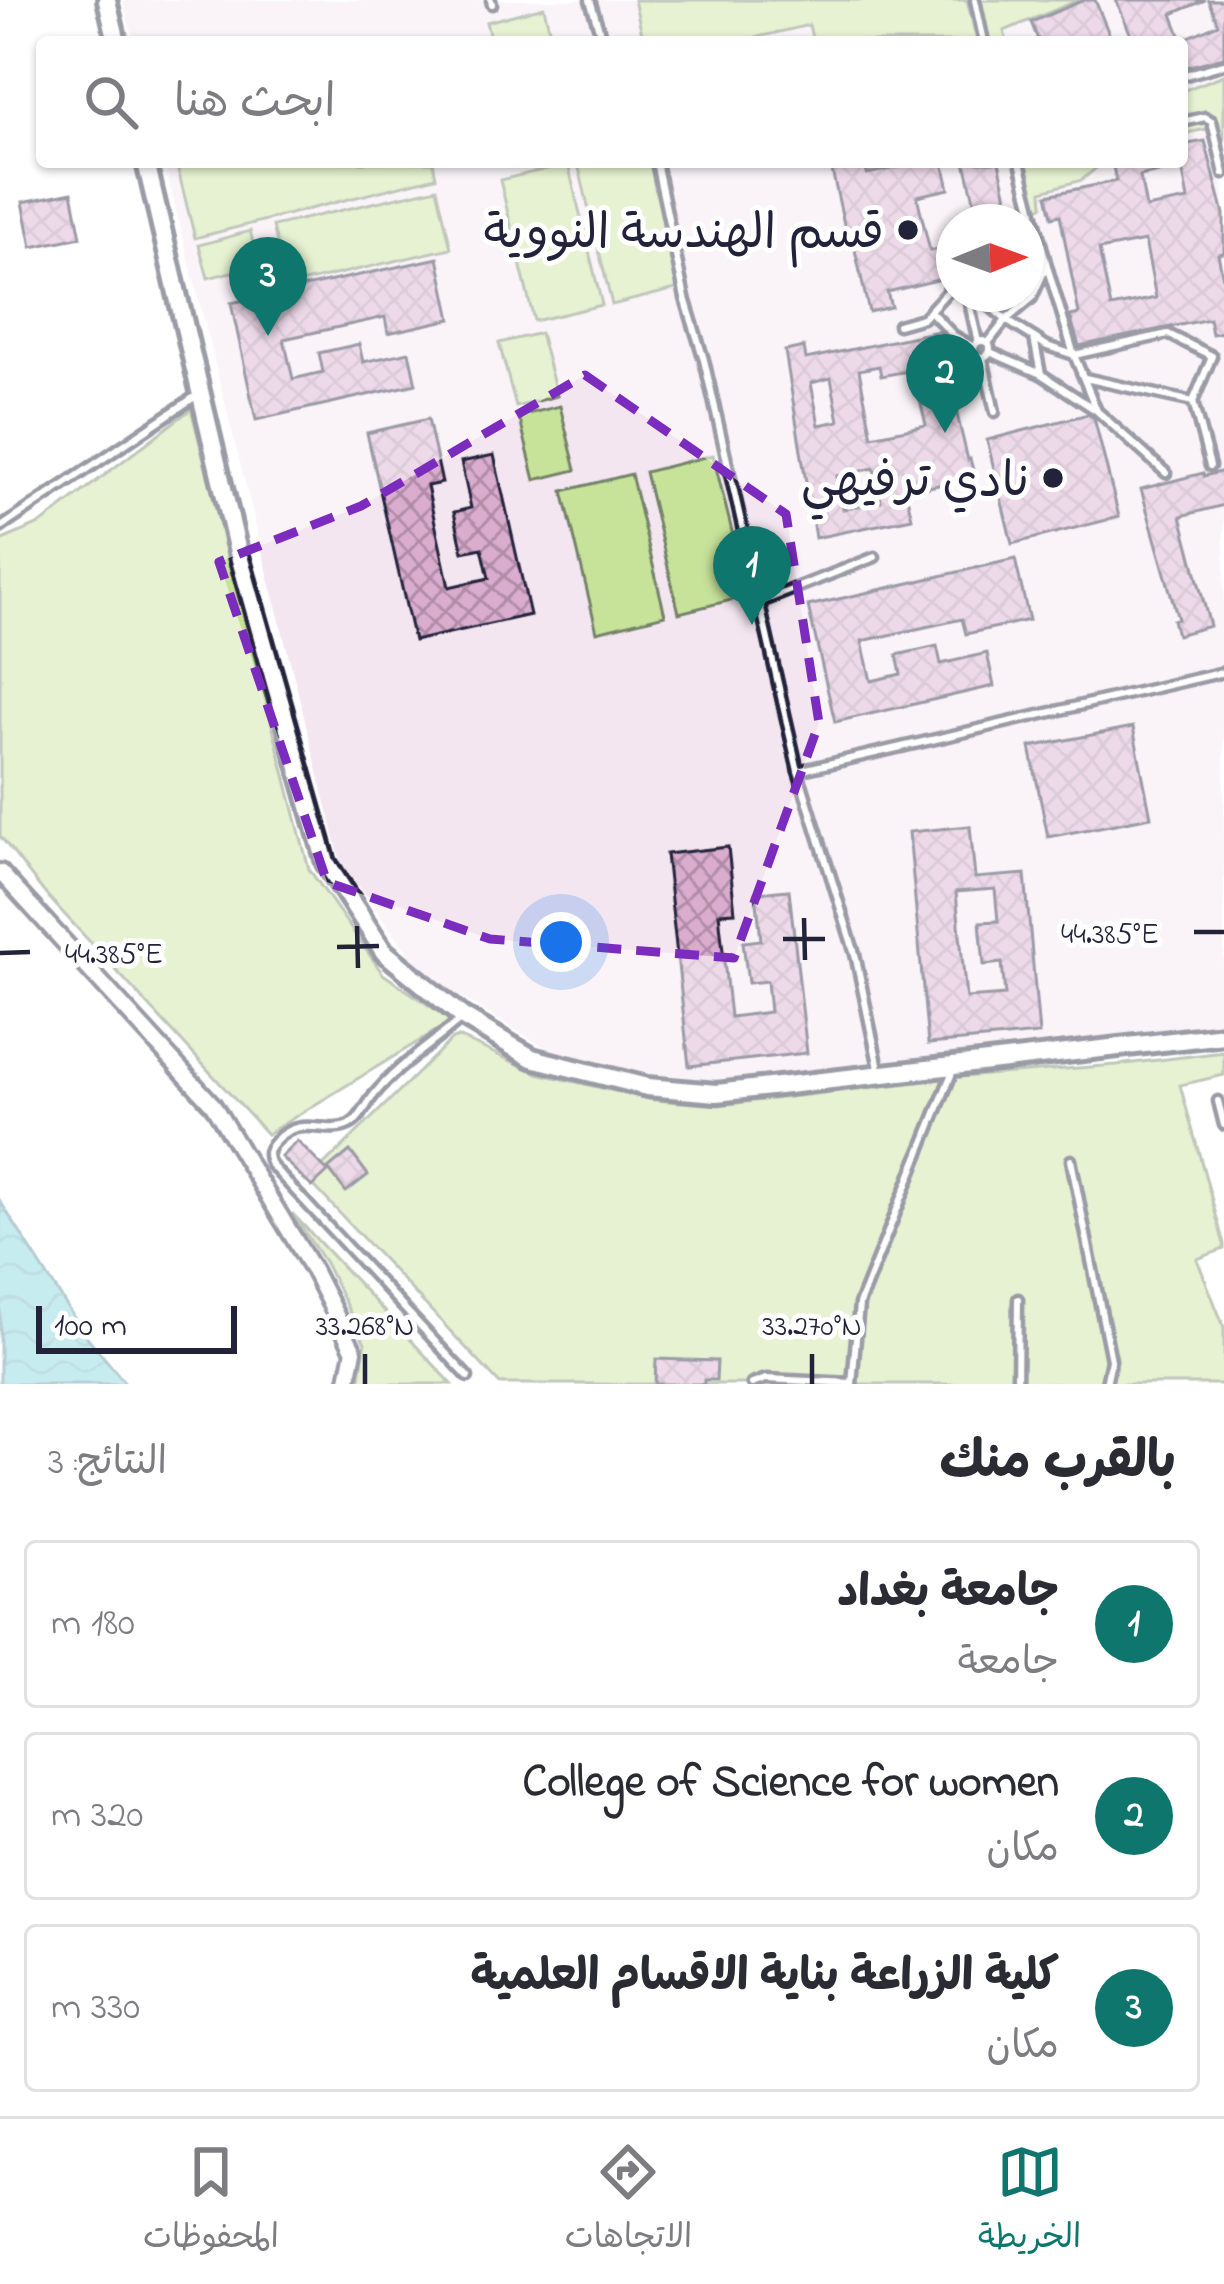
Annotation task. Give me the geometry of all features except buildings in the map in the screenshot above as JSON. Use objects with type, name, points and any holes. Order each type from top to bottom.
[{"type":"street","points":[[107,0],[116,36]]},
{"type":"street","points":[[147,168],[239,556],[326,862],[384,952],[463,1017],[532,1058],[646,1087],[717,1094],[1224,1035]]},
{"type":"street","points":[[0,872],[213,1106],[313,1270],[354,1352],[347,1384]]},
{"type":"lane","points":[[590,0],[601,36]]},
{"type":"lane","points":[[975,0],[983,36]]},
{"type":"lane","points":[[1188,74],[1224,64]]},
{"type":"lane","points":[[1188,121],[1205,117],[1213,121],[1224,174]]},
{"type":"lane","points":[[657,168],[797,771],[855,954],[880,1074]]},
{"type":"lane","points":[[1022,168],[1074,355],[1097,411]]},
{"type":"lane","points":[[983,348],[1032,298],[1047,266]]},
{"type":"lane","points":[[898,325],[923,318],[936,305]]},
{"type":"lane","points":[[931,311],[953,335],[1041,374],[1097,411],[1166,473]]},
{"type":"lane","points":[[972,312],[994,412]]},
{"type":"lane","points":[[997,312],[1048,346],[1074,355],[1168,334],[1212,356],[1193,402],[1210,466]]},
{"type":"lane","points":[[1034,338],[1041,374]]},
{"type":"lane","points":[[1084,378],[1193,402]]},
{"type":"lane","points":[[0,528],[202,392]]},
{"type":"lane","points":[[758,603],[875,557]]},
{"type":"lane","points":[[797,771],[1224,671]]},
{"type":"lane","points":[[463,1017],[382,1085],[347,1127],[297,1128],[283,1134],[267,1155],[271,1166],[468,1377]]},
{"type":"lane","points":[[752,1384],[766,1379],[852,1383],[859,1304],[955,1065]]},
{"type":"lane","points":[[1218,1101],[1224,1125]]},
{"type":"lane","points":[[1071,1160],[1112,1360],[1106,1384]]},
{"type":"lane","points":[[1017,1384],[1018,1299]]},
{"type":"highlighted area","points":[[585,375],[786,514],[819,723],[734,958],[490,939],[327,882],[219,562],[361,506]]},
{"type":"shaded area","points":[[123,0],[1224,0],[1224,1027],[741,1080],[646,1081],[556,1054],[426,976],[341,863],[166,168],[1188,168],[1188,36],[132,36]]},
{"type":"green space","points":[[634,0],[967,0],[976,36],[812,36],[809,25],[762,36],[643,36]]},
{"type":"green space","points":[[980,0],[1079,0],[1004,31],[1005,36],[988,36]]},
{"type":"green space","points":[[544,7],[551,36],[490,36],[486,22]]},
{"type":"green space","points":[[1224,75],[1224,150],[1214,153],[1207,129],[1188,133],[1188,89]]},
{"type":"green space","points":[[178,168],[434,168],[436,177],[195,238]]},
{"type":"green space","points":[[569,168],[602,305],[534,321],[500,180]]},
{"type":"green space","points":[[579,168],[651,168],[680,288],[612,305]]},
{"type":"green space","points":[[1024,168],[1096,168],[1082,180],[1042,191],[1043,204],[1033,204]]},
{"type":"green space","points":[[437,188],[451,248],[287,286],[273,226]]},
{"type":"green space","points":[[250,231],[259,265],[208,278],[199,245]]},
{"type":"green space","points":[[540,333],[557,396],[516,407],[499,343]]},
{"type":"green space","points":[[560,406],[576,470],[535,480],[519,416]]},
{"type":"green space","points":[[191,409],[309,869],[383,974],[452,1021],[267,1134],[43,891],[0,836],[0,541],[42,523]]},
{"type":"green space","points":[[713,455],[748,596],[679,613],[645,472]]},
{"type":"green space","points":[[631,474],[665,615],[597,632],[563,491]]},
{"type":"green space","points":[[459,1037],[537,1073],[654,1100],[720,1105],[1224,1052],[1224,1075],[1180,1085],[1224,1244],[1224,1249],[1197,1259],[1224,1327],[1224,1384],[500,1384],[315,1187],[319,1170]]},
{"type":"green space","points":[[292,1213],[452,1384],[359,1384],[365,1343],[325,1263]]},
{"type":"water","points":[[0,1201],[83,1332],[126,1384],[0,1384]]},
{"type":"place","name":"قسم الهندسة النووية","points":[[908,230]]},
{"type":"place","name":"كلية الزراعة بناية الاقسام العلمية","points":[[268,336]]},
{"type":"place","name":"College of Science for women","points":[[945,433]]},
{"type":"place","name":"نادي ترفيهي","points":[[1053,478]]},
{"type":"place","name":"جامعة بغداد","points":[[752,625]]}]
